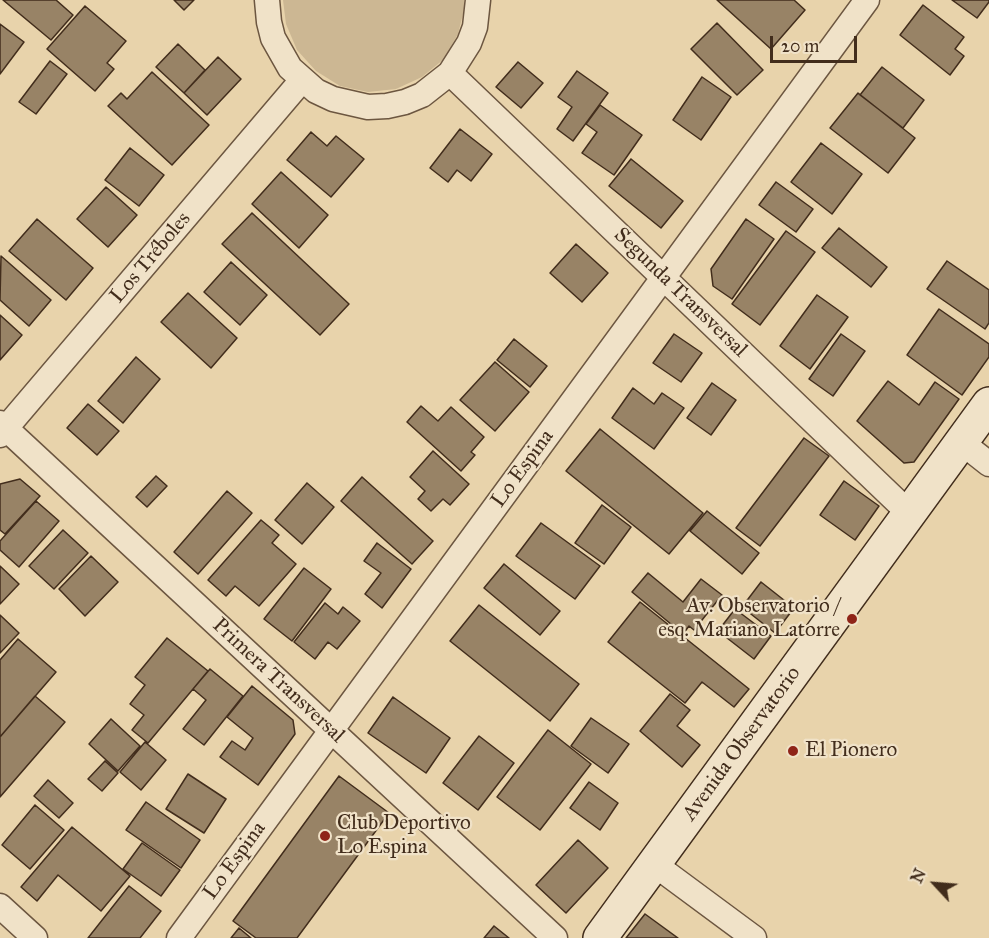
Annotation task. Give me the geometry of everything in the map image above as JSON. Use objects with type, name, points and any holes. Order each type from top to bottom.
[{"type":"main road","name":"Avenida Observatorio","points":[[600,938],[989,404]]},
{"type":"street","points":[[267,0],[273,38],[290,68],[316,91],[342,102],[368,107],[387,106],[422,95],[450,73],[470,44],[475,27],[478,0]]},
{"type":"street","name":"Lo Espina","points":[[179,938],[867,0]]},
{"type":"street","name":"Segunda Transversal","points":[[450,73],[910,513]]},
{"type":"street","name":"Los Tréboles","points":[[2,429],[302,80]]},
{"type":"street","name":"Primera Transversal","points":[[2,429],[555,938]]},
{"type":"street","points":[[961,442],[989,464]]},
{"type":"street","points":[[654,864],[754,938]]},
{"type":"street","points":[[0,906],[35,938]]},
{"type":"shaded area","points":[[283,0],[464,0],[465,6],[458,34],[444,59],[422,77],[396,89],[368,92],[340,86],[316,71],[297,50],[286,24]]},
{"type":"building","points":[[3,0],[56,0],[73,15],[51,40]]},
{"type":"building","points":[[174,0],[194,0],[184,10]]},
{"type":"building","points":[[717,0],[794,0],[805,10],[771,49]]},
{"type":"building","points":[[952,0],[989,0],[989,2],[977,18]]},
{"type":"building","points":[[923,5],[964,37],[955,49],[964,56],[950,75],[900,35]]},
{"type":"building","points":[[85,6],[126,41],[107,63],[114,69],[95,91],[47,49]]},
{"type":"building","points":[[717,23],[763,70],[737,95],[691,49]]},
{"type":"building","points":[[0,24],[24,42],[0,74]]},
{"type":"building","points":[[178,44],[205,70],[184,93],[156,67]]},
{"type":"building","points":[[218,57],[241,79],[207,115],[184,93]]},
{"type":"building","points":[[50,61],[67,74],[36,114],[19,102]]},
{"type":"building","points":[[518,62],[543,83],[521,108],[496,87]]},
{"type":"building","points":[[882,67],[924,100],[903,128],[860,95]]},
{"type":"building","points":[[577,71],[608,93],[573,141],[557,129],[572,107],[558,97]]},
{"type":"building","points":[[152,72],[209,125],[172,165],[108,106],[121,93],[127,99]]},
{"type":"building","points":[[702,77],[731,97],[701,140],[673,120]]},
{"type":"building","points":[[858,93],[915,138],[888,173],[830,128]]},
{"type":"building","points":[[600,105],[642,135],[614,175],[582,153],[597,132],[586,124]]},
{"type":"building","points":[[460,129],[492,154],[471,181],[457,170],[448,182],[430,168]]},
{"type":"building","points":[[311,132],[327,146],[336,136],[364,159],[331,197],[287,160]]},
{"type":"building","points":[[821,143],[862,174],[832,214],[791,182]]},
{"type":"building","points":[[130,148],[164,175],[139,206],[105,180]]},
{"type":"building","points":[[631,159],[683,201],[661,228],[609,186]]},
{"type":"building","points":[[281,172],[328,215],[299,248],[252,204]]},
{"type":"building","points":[[776,182],[813,209],[796,232],[759,205]]},
{"type":"building","points":[[106,187],[137,215],[108,247],[77,219]]},
{"type":"building","points":[[252,213],[349,304],[320,335],[222,244]]},
{"type":"building","points":[[37,219],[93,268],[66,300],[9,251]]},
{"type":"building","points":[[746,219],[774,239],[732,299],[713,286],[711,269]]},
{"type":"building","points":[[839,228],[887,267],[871,287],[822,248]]},
{"type":"building","points":[[786,231],[815,252],[760,325],[732,304]]},
{"type":"building","points":[[576,244],[608,273],[582,302],[550,273]]},
{"type":"building","points":[[1,256],[51,300],[29,326],[0,300]]},
{"type":"building","points":[[947,261],[989,290],[989,323],[985,329],[927,289]]},
{"type":"building","points":[[231,262],[267,295],[240,325],[204,292]]},
{"type":"building","points":[[188,293],[237,338],[211,368],[161,322]]},
{"type":"building","points":[[817,295],[848,317],[810,369],[780,346]]},
{"type":"building","points":[[939,309],[989,344],[989,357],[962,395],[907,355]]},
{"type":"building","points":[[0,315],[22,335],[0,360]]},
{"type":"building","points":[[674,334],[702,353],[681,382],[653,363]]},
{"type":"building","points":[[841,334],[865,351],[833,396],[809,379]]},
{"type":"building","points":[[514,339],[547,366],[530,387],[497,360]]},
{"type":"building","points":[[136,357],[160,379],[123,423],[98,401]]},
{"type":"building","points":[[495,362],[529,392],[495,431],[460,400]]},
{"type":"building","points":[[888,381],[919,405],[935,382],[959,399],[914,462],[904,463],[857,421]]},
{"type":"building","points":[[712,383],[736,400],[711,435],[687,418]]},
{"type":"building","points":[[633,388],[654,404],[662,393],[684,408],[654,449],[612,418]]},
{"type":"building","points":[[88,404],[119,431],[97,455],[67,428]]},
{"type":"building","points":[[421,406],[438,421],[451,407],[484,437],[471,452],[475,455],[461,471],[407,422]]},
{"type":"building","points":[[600,429],[703,513],[669,554],[566,471]]},
{"type":"building","points":[[804,438],[829,456],[760,546],[736,528]]},
{"type":"building","points":[[433,451],[469,484],[450,505],[443,499],[431,511],[418,499],[425,491],[410,477]]},
{"type":"building","points":[[156,476],[167,486],[147,507],[136,497]]},
{"type":"building","points":[[362,477],[433,541],[412,564],[341,501]]},
{"type":"building","points":[[20,479],[40,496],[5,534],[0,530],[0,484]]},
{"type":"building","points":[[844,481],[879,506],[855,540],[820,515]]},
{"type":"building","points":[[307,483],[334,507],[302,544],[275,520]]},
{"type":"building","points":[[227,491],[252,513],[198,574],[174,552]]},
{"type":"building","points":[[36,501],[59,521],[19,567],[0,550],[0,541]]},
{"type":"building","points":[[602,505],[631,527],[604,564],[575,543]]},
{"type":"building","points":[[707,511],[759,553],[742,574],[690,531]]},
{"type":"building","points":[[261,520],[279,535],[272,543],[296,564],[259,606],[235,586],[226,596],[208,580]]},
{"type":"building","points":[[541,523],[600,566],[575,599],[516,556]]},
{"type":"building","points":[[63,530],[88,553],[54,589],[29,566]]},
{"type":"building","points":[[377,543],[411,569],[382,608],[365,594],[381,573],[364,561]]},
{"type":"building","points":[[91,556],[118,582],[85,616],[59,589]]},
{"type":"building","points":[[504,564],[560,611],[540,635],[484,588]]},
{"type":"building","points":[[0,566],[19,584],[0,604]]},
{"type":"building","points":[[304,568],[331,589],[292,641],[264,619]]},
{"type":"building","points":[[648,573],[683,602],[701,579],[722,595],[694,630],[689,626],[683,634],[632,592]]},
{"type":"building","points":[[761,582],[794,608],[775,633],[742,607]]},
{"type":"building","points":[[640,602],[749,689],[734,707],[702,682],[685,703],[608,642]]},
{"type":"building","points":[[325,603],[338,614],[343,607],[360,621],[337,649],[328,642],[315,659],[294,642]]},
{"type":"building","points":[[479,605],[579,684],[550,721],[450,641]]},
{"type":"building","points":[[735,609],[771,636],[754,659],[718,631]]},
{"type":"building","points":[[0,615],[19,633],[0,653]]},
{"type":"building","points":[[167,638],[208,671],[148,743],[132,730],[144,715],[130,704],[145,685],[135,677]]},
{"type":"building","points":[[18,639],[56,672],[0,737],[0,660]]},
{"type":"building","points":[[210,669],[243,696],[204,745],[183,729],[206,700],[193,689]]},
{"type":"building","points":[[252,686],[293,720],[295,734],[258,785],[220,757],[232,741],[245,750],[253,738],[227,717]]},
{"type":"building","points":[[670,694],[690,710],[677,726],[700,745],[682,767],[640,731]]},
{"type":"building","points":[[35,696],[65,722],[0,797],[0,737]]},
{"type":"building","points":[[393,697],[450,738],[426,773],[368,733]]},
{"type":"building","points":[[591,718],[629,744],[608,773],[571,746]]},
{"type":"building","points":[[111,719],[140,746],[118,771],[89,744]]},
{"type":"building","points":[[548,730],[591,764],[540,830],[497,797]]},
{"type":"building","points":[[479,736],[514,763],[478,810],[443,783]]},
{"type":"building","points":[[145,742],[166,760],[141,790],[120,772]]},
{"type":"building","points":[[105,761],[118,773],[102,791],[88,779]]},
{"type":"building","points":[[188,774],[226,799],[204,833],[166,809]]},
{"type":"building","points":[[339,776],[389,813],[297,938],[256,938],[233,921]]},
{"type":"building","points":[[48,780],[73,803],[59,818],[34,796]]},
{"type":"building","points":[[589,782],[618,803],[600,830],[570,808]]},
{"type":"building","points":[[146,802],[200,840],[181,868],[126,830]]},
{"type":"building","points":[[35,805],[64,830],[30,869],[2,845]]},
{"type":"building","points":[[72,827],[130,876],[101,911],[58,875],[37,901],[21,887]]},
{"type":"building","points":[[578,840],[608,868],[566,913],[536,885]]},
{"type":"building","points":[[142,843],[180,870],[161,896],[123,869]]},
{"type":"building","points":[[129,886],[161,911],[140,938],[88,938]]},
{"type":"building","points":[[645,914],[678,938],[626,938]]},
{"type":"building","points":[[494,926],[509,938],[484,938]]},
{"type":"building","points":[[239,928],[251,938],[231,938]]},
{"type":"place","name":"Av. Observatorio / esq. Mariano Latorre","points":[[852,619]]},
{"type":"place","name":"El Pionero","points":[[793,751]]},
{"type":"place","name":"Club Deportivo Lo Espina","points":[[325,836]]}]
